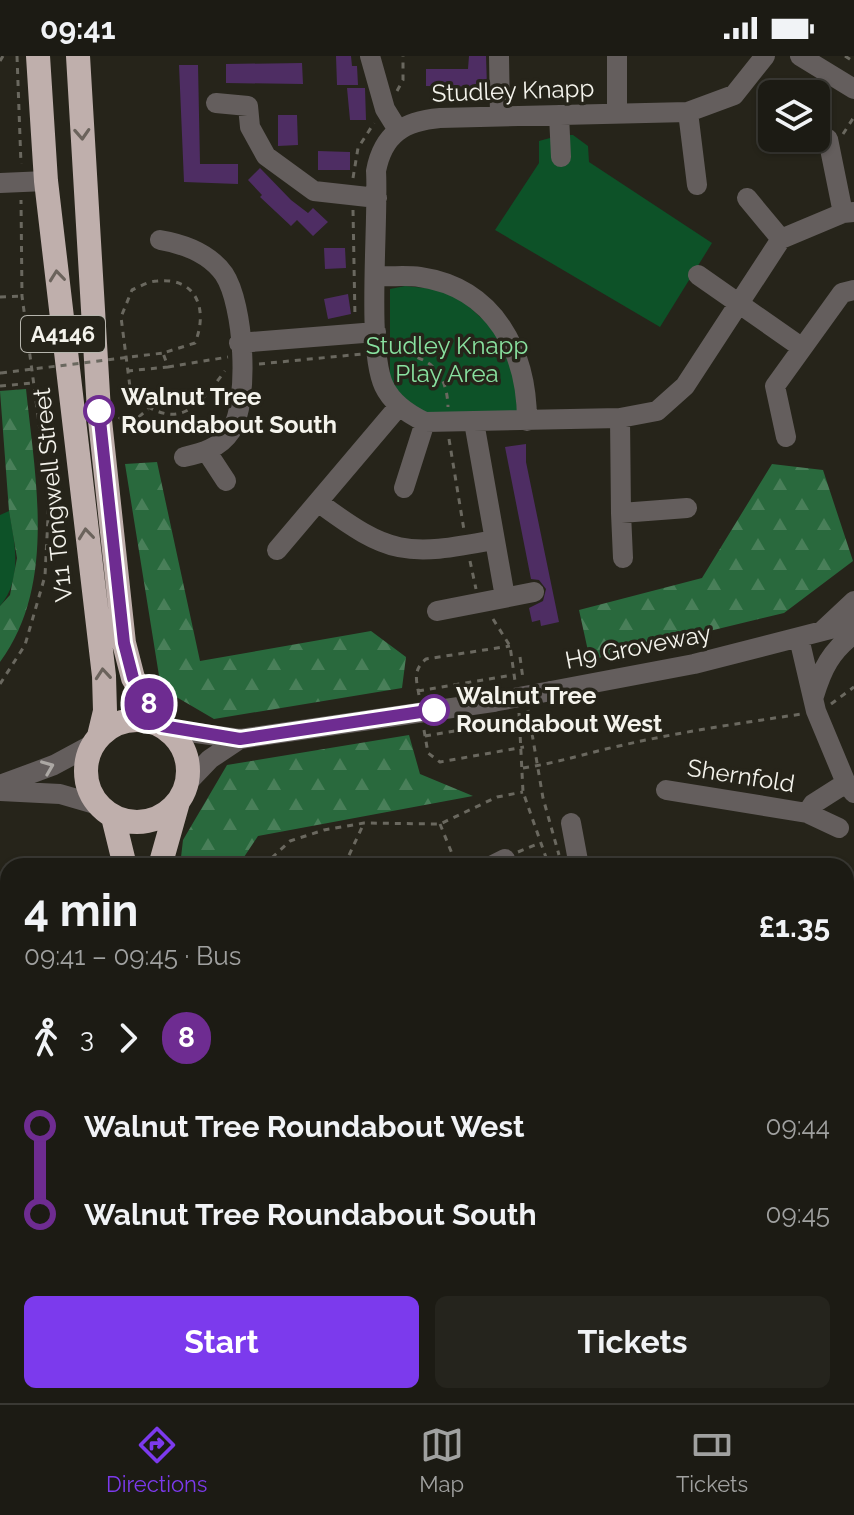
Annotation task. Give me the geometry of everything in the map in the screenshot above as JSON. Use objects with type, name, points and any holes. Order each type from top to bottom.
[{"type":"highway","name":"V11 Tongwell Street","points":[[38,56],[46,181],[104,676],[105,711],[96,740]]},
{"type":"highway","name":"A4146","points":[[78,56],[99,411],[124,643],[133,678],[164,727],[181,744],[188,763],[183,792],[162,858]]},
{"type":"highway","points":[[96,740],[118,723],[140,719],[164,727]]},
{"type":"highway","name":"A4146","points":[[96,740],[85,775],[105,811],[122,858]]},
{"type":"highway","points":[[105,811],[131,822],[149,821],[165,814],[183,792]]},
{"type":"street","points":[[370,56],[385,109],[398,130],[379,154],[377,342],[383,384],[399,406],[425,422],[620,418],[657,411],[685,386],[781,239],[848,213],[830,146]]},
{"type":"street","points":[[499,56],[500,116]]},
{"type":"street","points":[[617,56],[617,114]]},
{"type":"street","name":"Studley Knapp","points":[[398,130],[415,120],[688,112],[734,95],[765,56]]},
{"type":"street","points":[[800,56],[854,89]]},
{"type":"street","points":[[216,103],[248,106],[250,127],[266,156],[314,191],[377,198]]},
{"type":"street","points":[[688,112],[697,185]]},
{"type":"street","points":[[559,115],[561,157]]},
{"type":"street","points":[[0,183],[46,181]]},
{"type":"street","points":[[747,198],[781,239]]},
{"type":"street","points":[[160,240],[185,244],[223,273],[231,290],[241,354],[242,403],[231,432],[207,452],[184,457]]},
{"type":"street","points":[[698,275],[801,347]]},
{"type":"street","points":[[377,276],[421,277],[479,303],[515,344],[524,372],[527,421]]},
{"type":"street","points":[[786,437],[775,386],[842,293],[854,290]]},
{"type":"street","points":[[241,354],[377,342]]},
{"type":"street","points":[[277,550],[399,406]]},
{"type":"street","points":[[620,418],[623,558]]},
{"type":"street","points":[[404,488],[425,422]]},
{"type":"street","points":[[474,422],[493,540],[497,600]]},
{"type":"street","points":[[207,452],[226,481]]},
{"type":"street","points":[[318,502],[370,539],[411,552],[493,540]]},
{"type":"street","points":[[621,513],[687,508]]},
{"type":"street","points":[[437,611],[534,592]]},
{"type":"street","points":[[850,788],[815,704],[809,636],[854,601]]},
{"type":"street","name":"H9 Groveway","points":[[164,727],[240,739],[493,702],[694,664],[854,623]]},
{"type":"street","points":[[815,704],[822,667],[839,645],[854,634]]},
{"type":"street","name":"H9 Groveway","points":[[183,792],[210,759],[240,739]]},
{"type":"street","points":[[0,788],[54,765],[96,740]]},
{"type":"street","points":[[0,788],[60,794],[105,811]]},
{"type":"street","name":"Shernfold","points":[[666,790],[807,813],[813,804],[850,788]]},
{"type":"street","points":[[807,813],[839,828]]},
{"type":"street","points":[[571,823],[578,858]]},
{"type":"path","points":[[0,61],[3,56]]},
{"type":"path","points":[[0,684],[25,645],[45,576],[49,498],[22,296],[17,56]]},
{"type":"path","points":[[845,56],[854,62]]},
{"type":"path","points":[[1,373],[163,353],[195,343],[204,321],[197,299],[184,285],[156,280],[132,290],[121,317],[127,371],[131,395],[148,409],[169,416],[185,413],[202,402],[241,354]]},
{"type":"path","points":[[0,297],[22,296]]},
{"type":"path","points":[[127,371],[241,354],[377,342]]},
{"type":"path","points":[[163,353],[168,367]]},
{"type":"path","points":[[0,386],[33,383]]},
{"type":"path","points":[[116,415],[125,423],[133,422],[148,409]]},
{"type":"path","points":[[520,657],[525,689]]},
{"type":"path","points":[[418,691],[514,674]]},
{"type":"path","points":[[523,768],[815,704],[854,687]]},
{"type":"path","points":[[527,704],[553,842],[560,858]]},
{"type":"path","points":[[425,736],[520,720]]},
{"type":"path","points":[[272,858],[290,841],[324,830],[364,823],[440,824],[497,797],[523,792]]},
{"type":"path","points":[[348,858],[364,823]]},
{"type":"path","points":[[440,824],[454,858]]},
{"type":"path","points":[[507,858],[540,843]]},
{"type":"green space","points":[[573,135],[588,146],[589,162],[712,243],[660,327],[495,230],[539,163],[539,141]]},
{"type":"green space","name":"Studley Knapp Play Area","points":[[405,286],[435,289],[462,300],[506,341],[521,417],[415,412],[390,381],[390,289]]},
{"type":"green space","points":[[26,389],[37,494],[36,565],[18,632],[0,662],[0,606],[10,595],[17,558],[9,511],[0,391]]},
{"type":"green space","points":[[157,462],[200,661],[371,631],[406,657],[402,688],[214,719],[161,688],[125,464]]},
{"type":"green space","points":[[772,464],[823,470],[853,561],[784,613],[590,660],[579,610],[702,578]]},
{"type":"green space","points":[[9,511],[15,548],[15,573],[0,606],[0,515]]},
{"type":"green space","points":[[409,735],[420,774],[473,796],[258,836],[243,858],[181,858],[183,840],[227,765]]},
{"type":"building","points":[[336,56],[351,56],[352,66],[357,66],[358,85],[337,85]]},
{"type":"building","points":[[469,56],[486,56],[487,87],[426,86],[426,69],[468,69]]},
{"type":"building","points":[[302,63],[303,84],[226,83],[226,64]]},
{"type":"building","points":[[179,65],[198,65],[200,164],[238,164],[238,184],[184,182]]},
{"type":"building","points":[[347,88],[365,88],[366,120],[350,120]]},
{"type":"building","points":[[278,115],[297,115],[298,145],[278,146]]},
{"type":"building","points":[[318,151],[350,152],[350,170],[318,170]]},
{"type":"building","points":[[260,168],[291,200],[308,213],[313,208],[328,222],[313,236],[297,220],[291,226],[260,197],[262,195],[248,180]]},
{"type":"building","points":[[324,248],[345,248],[346,268],[325,269]]},
{"type":"building","points":[[348,294],[351,314],[328,319],[324,299]]},
{"type":"building","points":[[526,444],[526,462],[559,622],[541,626],[540,620],[532,622],[529,608],[543,601],[546,589],[539,580],[531,579],[505,447]]},
{"type":"bus line","name":"8","points":[[99,411],[124,643],[133,678],[162,726],[188,733],[240,739],[434,710]]},
{"type":"place","name":"Walnut Tree Roundabout South","points":[[99,411]]},
{"type":"place","name":"Walnut Tree Roundabout West","points":[[434,710]]}]
